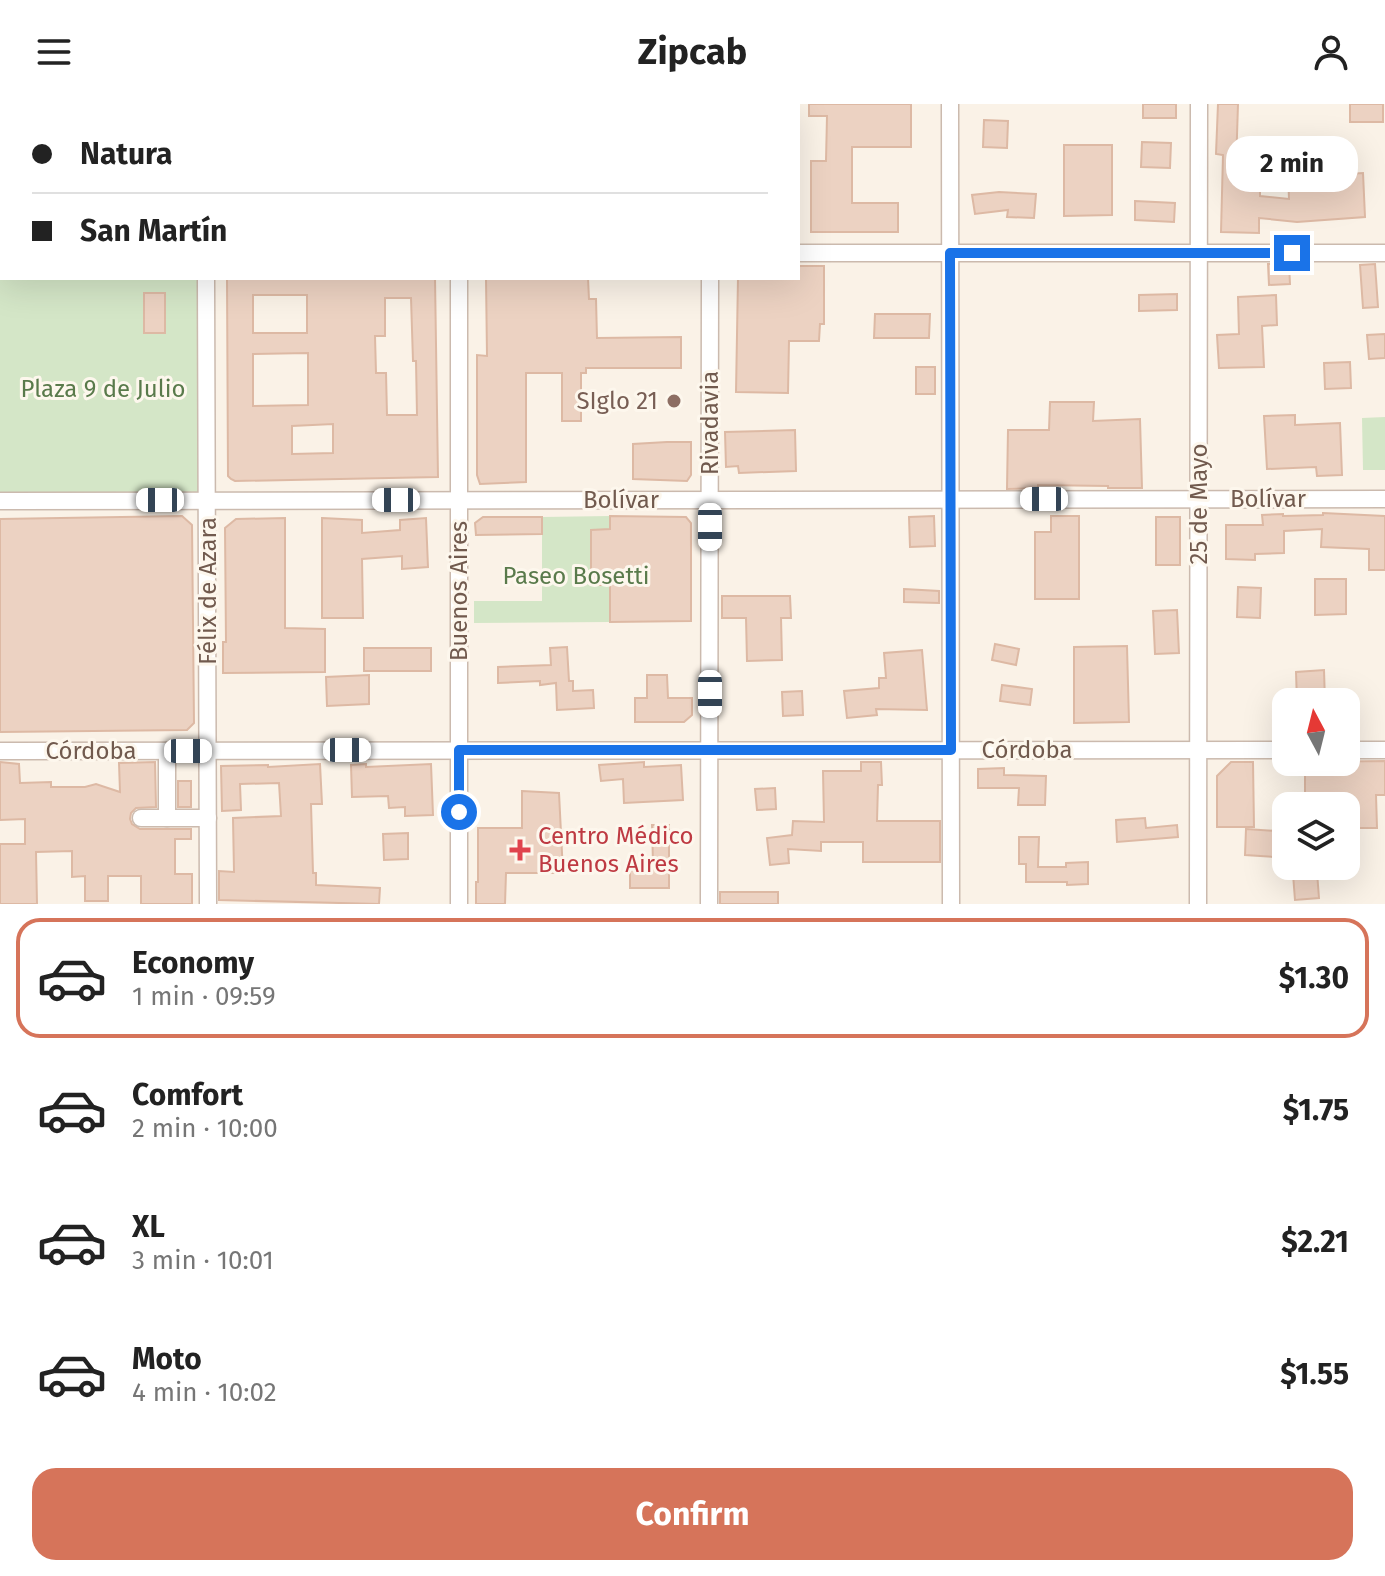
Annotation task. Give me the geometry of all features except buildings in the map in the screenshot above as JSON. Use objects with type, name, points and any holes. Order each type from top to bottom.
[{"type":"street","points":[[950,104],[951,904]]},
{"type":"street","name":"25 de Mayo","points":[[1198,904],[1199,104]]},
{"type":"street","points":[[800,253],[1385,253]]},
{"type":"street","name":"Félix de Azara","points":[[206,280],[208,904]]},
{"type":"street","name":"Buenos Aires","points":[[459,280],[459,904]]},
{"type":"street","name":"Rivadavia","points":[[709,904],[710,280]]},
{"type":"street","name":"Bolívar","points":[[0,501],[1385,499]]},
{"type":"street","name":"Córdoba","points":[[0,751],[1272,750]]},
{"type":"street","points":[[1360,750],[1385,750]]},
{"type":"street","points":[[167,751],[167,818]]},
{"type":"street","points":[[141,818],[208,818]]},
{"type":"green space","name":"Plaza 9 de Julio","points":[[0,280],[205,280],[207,499],[0,500]]},
{"type":"green space","points":[[1385,417],[1385,470],[1363,470],[1362,418]]},
{"type":"green space","name":"Paseo Bosetti","points":[[610,516],[610,622],[474,623],[474,601],[542,601],[542,517]]},
{"type":"place","name":"SIglo 21","points":[[674,401]]},
{"type":"place","name":"Centro Médico Buenos Aires","points":[[520,850]]},
{"type":"route","points":[[459,812],[459,750],[951,750],[950,253],[1292,253]]}]
